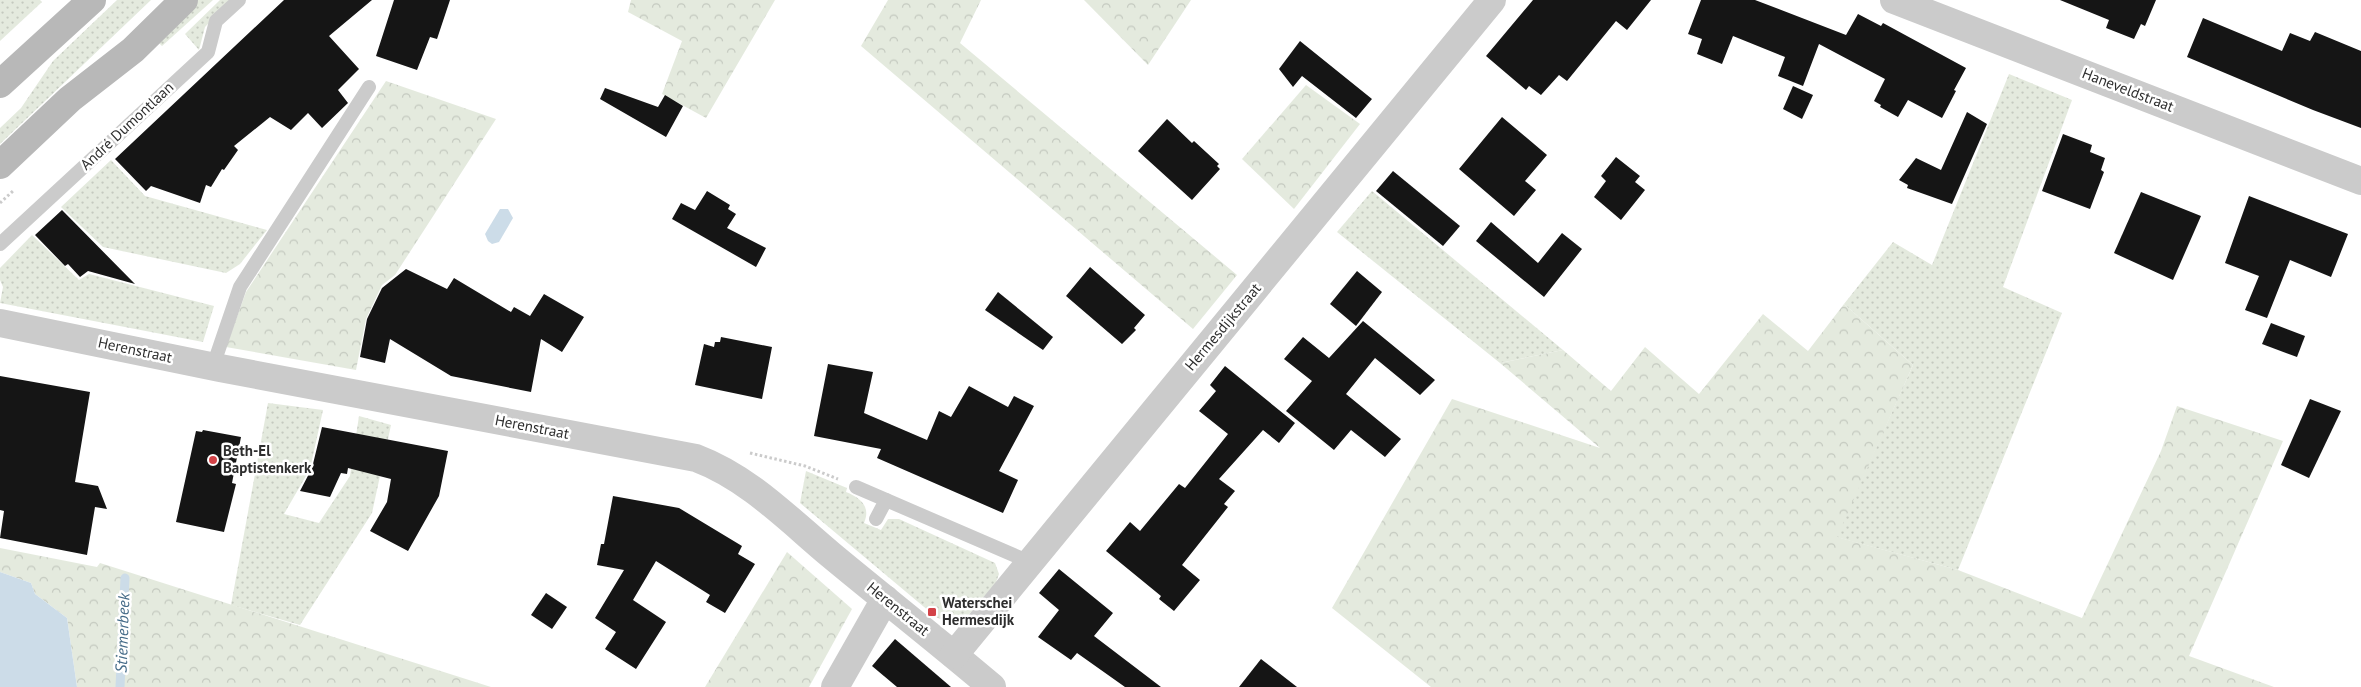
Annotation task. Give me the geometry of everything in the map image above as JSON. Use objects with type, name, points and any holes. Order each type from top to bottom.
[{"type":"main road","points":[[0,84],[92,0]]},
{"type":"main road","points":[[0,165],[70,99],[133,50],[184,0]]},
{"type":"street","name":"Hermesdijkstraat","points":[[954,655],[1032,563],[1117,454],[1492,0]]},
{"type":"street","name":"Haneveldstraat","points":[[1894,0],[2361,181]]},
{"type":"street","name":"Herenstraat","points":[[0,323],[212,366],[696,458],[716,466],[769,500],[831,555],[992,687]]},
{"type":"street","points":[[835,687],[885,599]]},
{"type":"lane","name":"André Dumontlaan","points":[[0,244],[208,52],[216,21],[239,0]]},
{"type":"lane","points":[[212,366],[240,287],[369,87]]},
{"type":"lane","points":[[856,487],[1032,563]]},
{"type":"lane","points":[[876,519],[886,500]]},
{"type":"path","points":[[741,450],[805,466],[826,475]]},
{"type":"green space","points":[[0,0],[40,0],[42,2],[0,41]]},
{"type":"green space","points":[[117,0],[151,0],[0,144],[0,128],[21,108],[53,61]]},
{"type":"green space","points":[[195,0],[213,0],[162,46],[155,39]]},
{"type":"green space","points":[[220,0],[231,0],[205,27],[199,50],[185,34]]},
{"type":"green space","points":[[631,0],[775,0],[706,118],[662,94],[682,41],[628,12]]},
{"type":"green space","points":[[888,0],[981,0],[960,43],[1237,275],[1193,329],[861,46]]},
{"type":"green space","points":[[1084,0],[1191,0],[1148,65]]},
{"type":"green space","points":[[2009,74],[2072,100],[2003,287],[2062,313],[1958,570],[1836,537],[1913,365],[1844,304],[1893,242],[1932,265]]},
{"type":"green space","points":[[386,81],[496,119],[395,275],[382,285],[366,319],[356,370],[226,347],[246,292]]},
{"type":"green space","points":[[1306,85],[1360,124],[1294,209],[1242,159]]},
{"type":"green space","points":[[111,160],[145,196],[267,230],[240,264],[226,273],[103,247],[61,207]]},
{"type":"green space","points":[[1372,191],[1563,350],[1500,363],[1337,232]]},
{"type":"green space","points":[[32,235],[79,280],[89,274],[214,306],[203,342],[0,303],[3,287],[0,280],[0,268]]},
{"type":"green space","points":[[1844,304],[1913,365],[1837,537],[1958,570],[2082,618],[2161,451],[2177,406],[2283,441],[2189,656],[2274,687],[1431,687],[1332,608],[1452,399],[1600,448],[1500,363],[1563,350],[1611,391],[1645,347],[1699,394],[1763,314],[1808,351]]},
{"type":"green space","points":[[268,403],[323,410],[310,469],[284,514],[319,523],[350,476],[359,416],[391,425],[372,513],[300,625],[231,605]]},
{"type":"green space","points":[[806,471],[847,488],[846,492],[860,500],[865,508],[866,517],[864,523],[881,530],[888,519],[899,519],[995,563],[999,574],[995,585],[963,621],[952,625],[936,617],[800,503]]},
{"type":"green space","points":[[0,548],[97,567],[100,563],[491,687],[77,687],[67,618],[35,594],[31,583],[0,572]]},
{"type":"green space","points":[[787,552],[852,609],[809,687],[705,687]]},
{"type":"water","points":[[500,209],[508,209],[513,218],[499,242],[492,244],[488,241],[485,234]]},
{"type":"water","points":[[0,572],[31,583],[35,594],[67,618],[77,687],[0,687]]},
{"type":"building","points":[[284,0],[372,0],[329,36],[359,69],[338,90],[348,103],[322,128],[308,113],[291,130],[270,117],[234,146],[238,150],[224,170],[222,169],[211,187],[206,185],[200,203],[151,186],[146,191],[115,159]]},
{"type":"building","points":[[394,0],[450,0],[437,39],[430,37],[417,70],[376,56]]},
{"type":"building","points":[[1533,0],[1651,0],[1627,30],[1616,21],[1567,81],[1559,75],[1541,95],[1529,86],[1526,90],[1486,56]]},
{"type":"building","points":[[1701,0],[1755,0],[1846,35],[1858,14],[1881,26],[1883,23],[1966,68],[1942,118],[1908,100],[1898,117],[1880,107],[1881,105],[1874,101],[1885,79],[1819,44],[1803,86],[1778,76],[1785,57],[1733,36],[1722,64],[1697,54],[1702,39],[1688,34]]},
{"type":"building","points":[[2060,0],[2156,0],[2145,26],[2141,24],[2134,39],[2106,28],[2109,20]]},
{"type":"building","points":[[2203,18],[2282,51],[2290,33],[2310,41],[2315,32],[2361,51],[2361,128],[2187,57]]},
{"type":"building","points":[[1300,41],[1372,99],[1356,118],[1302,76],[1293,87],[1279,69]]},
{"type":"building","points":[[1793,86],[1813,95],[1802,119],[1783,109]]},
{"type":"building","points":[[605,88],[658,107],[665,95],[683,106],[666,137],[600,99]]},
{"type":"building","points":[[1967,112],[1987,124],[1952,204],[1907,188],[1908,185],[1899,180],[1916,158],[1941,170]]},
{"type":"building","points":[[1502,117],[1547,155],[1525,181],[1536,190],[1514,216],[1459,169]]},
{"type":"building","points":[[1167,119],[1192,143],[1194,141],[1219,164],[1217,166],[1220,169],[1192,200],[1138,151]]},
{"type":"building","points":[[2063,134],[2092,145],[2090,152],[2105,158],[2101,170],[2104,172],[2090,209],[2042,191]]},
{"type":"building","points":[[1616,157],[1640,176],[1635,182],[1645,190],[1621,220],[1594,197],[1606,181],[1601,176]]},
{"type":"building","points":[[1393,171],[1460,226],[1443,246],[1376,191]]},
{"type":"building","points":[[707,191],[730,205],[728,209],[736,214],[727,228],[766,248],[756,267],[672,219],[681,203],[695,210]]},
{"type":"building","points":[[2141,192],[2201,216],[2173,280],[2114,253]]},
{"type":"building","points":[[2249,196],[2348,234],[2331,277],[2290,260],[2267,318],[2245,310],[2259,276],[2225,263]]},
{"type":"building","points":[[62,210],[135,284],[88,271],[80,277],[68,264],[65,266],[35,235]]},
{"type":"building","points":[[1491,222],[1538,263],[1562,233],[1582,249],[1544,297],[1476,241]]},
{"type":"building","points":[[1090,267],[1145,315],[1134,328],[1136,330],[1122,344],[1066,296]]},
{"type":"building","points":[[406,269],[447,289],[454,278],[511,312],[514,307],[530,316],[544,294],[584,317],[562,352],[541,339],[531,392],[451,376],[390,339],[385,363],[360,357],[367,319],[382,288]]},
{"type":"building","points":[[1357,271],[1382,292],[1356,326],[1330,304]]},
{"type":"building","points":[[998,292],[1053,337],[1043,350],[985,310]]},
{"type":"building","points":[[1363,321],[1435,380],[1420,395],[1375,358],[1346,394],[1401,439],[1385,457],[1351,430],[1334,450],[1286,411],[1312,381],[1284,359],[1303,337],[1329,358]]},
{"type":"building","points":[[2271,323],[2305,336],[2297,357],[2262,344]]},
{"type":"building","points":[[721,337],[772,347],[762,399],[695,385],[704,344],[714,347],[715,342],[720,342]]},
{"type":"building","points":[[828,364],[873,372],[864,413],[927,440],[939,411],[951,417],[969,386],[1008,407],[1014,396],[1034,406],[999,471],[1018,480],[1003,513],[877,458],[881,449],[814,436]]},
{"type":"building","points":[[1225,366],[1295,423],[1279,443],[1263,430],[1219,479],[1235,491],[1224,504],[1228,507],[1182,565],[1200,580],[1174,611],[1159,599],[1161,596],[1106,551],[1130,522],[1140,531],[1179,484],[1185,488],[1228,434],[1199,411],[1216,391],[1210,385]]},
{"type":"building","points":[[0,376],[90,392],[75,482],[98,486],[107,509],[95,507],[87,555],[0,538],[4,511],[0,510]]},
{"type":"building","points":[[2310,399],[2341,411],[2309,478],[2281,465]]},
{"type":"building","points":[[322,427],[448,451],[439,496],[408,551],[370,531],[387,502],[391,479],[348,468],[347,474],[341,473],[330,497],[300,491],[312,468]]},
{"type":"building","name":"Beth-El Baptistenkerk","points":[[203,430],[241,437],[232,483],[236,484],[224,532],[176,522],[196,431],[202,432]]},
{"type":"building","points":[[613,496],[679,508],[742,546],[738,554],[755,564],[725,613],[706,602],[710,595],[656,561],[633,600],[666,622],[636,669],[605,649],[616,632],[595,618],[624,570],[597,565],[601,544],[604,544]]},
{"type":"building","points":[[1059,569],[1113,613],[1094,636],[1161,687],[1125,687],[1077,653],[1071,660],[1038,637],[1059,610],[1039,593]]},
{"type":"building","points":[[546,593],[567,607],[552,629],[531,615]]},
{"type":"building","points":[[895,639],[951,687],[897,687],[872,666]]},
{"type":"building","points":[[1261,659],[1297,687],[1239,687]]},
{"type":"waterway","name":"Stiemerbeek","points":[[120,687],[125,578]]},
{"type":"place","name":"Beth-El Baptistenkerk","points":[[213,460]]},
{"type":"place","name":"Waterschei Hermesdijk","points":[[932,612]]}]
